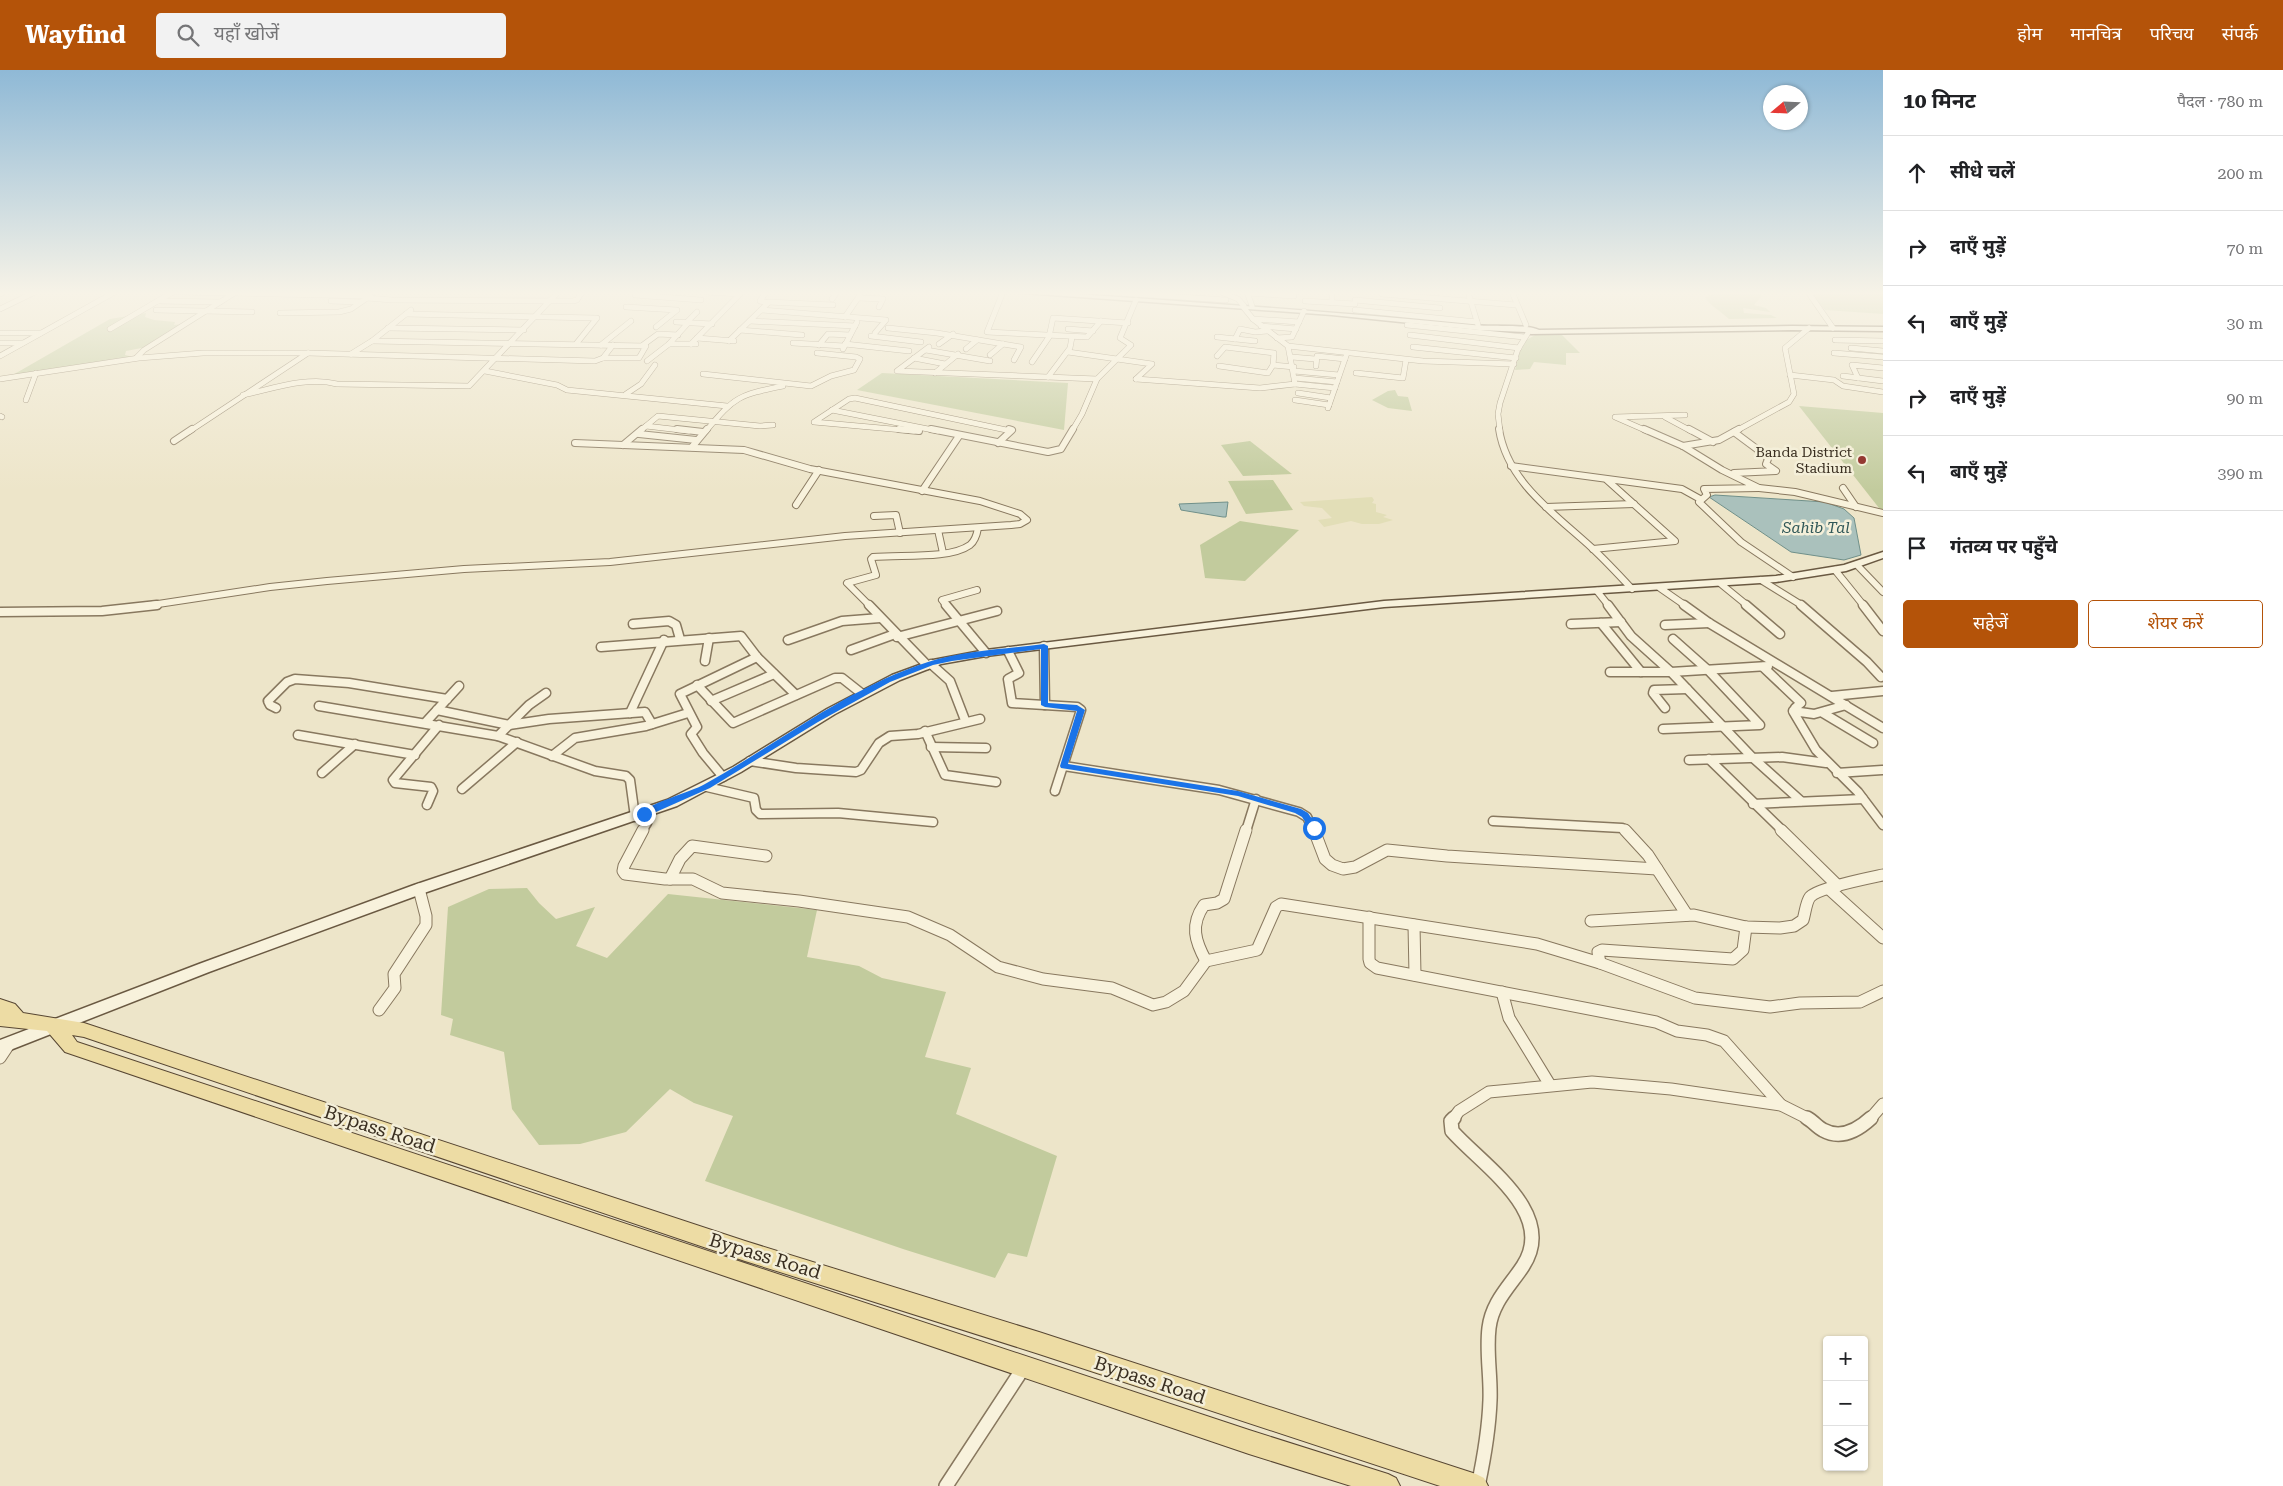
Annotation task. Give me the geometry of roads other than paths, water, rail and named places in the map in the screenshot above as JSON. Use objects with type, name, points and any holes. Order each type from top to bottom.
[{"type":"main road","points":[[5,1045],[204,968],[419,889],[640,815],[707,786],[861,693],[929,664],[986,653],[1384,604],[1660,588],[1761,580],[1835,570],[1857,565],[1883,555]]},
{"type":"main road","name":"Bypass Road","points":[[0,1006],[9,1009],[8,1019],[84,1030],[745,1251],[880,1292],[1477,1486]]},
{"type":"main road","name":"Bypass Road","points":[[54,1027],[71,1047],[1388,1486]]},
{"type":"street","points":[[0,379],[136,358]]},
{"type":"street","points":[[174,441],[300,358]]},
{"type":"street","points":[[243,395],[316,381],[330,381],[337,384],[469,386],[496,358]]},
{"type":"street","points":[[550,358],[595,360],[603,358]]},
{"type":"street","points":[[647,361],[651,358]]},
{"type":"street","points":[[703,374],[814,385],[831,376],[849,372],[857,367],[860,362],[858,358]]},
{"type":"street","points":[[914,358],[897,371],[1097,379]]},
{"type":"street","points":[[914,358],[945,364]]},
{"type":"street","points":[[935,373],[953,358]]},
{"type":"street","points":[[1032,362],[1035,358]]},
{"type":"street","points":[[1048,377],[1063,358]]},
{"type":"street","points":[[832,410],[907,423],[959,436],[1048,452],[1058,452],[1082,414],[1097,379],[1118,358]]},
{"type":"street","points":[[1118,358],[1152,364],[1136,379],[1140,381],[1260,388],[1289,386],[1295,381],[1337,382]]},
{"type":"street","points":[[1219,366],[1268,373],[1273,365],[1274,358]]},
{"type":"street","points":[[1292,358],[1295,381]]},
{"type":"street","points":[[1304,358],[1315,359],[1316,366]]},
{"type":"street","points":[[1295,400],[1329,406],[1345,359],[1337,358]]},
{"type":"street","points":[[1367,358],[1417,361],[1515,361]]},
{"type":"street","points":[[1494,358],[1515,361]]},
{"type":"street","points":[[1516,358],[1500,404],[1498,418],[1504,449],[1511,466],[1531,493],[1593,549],[1632,589]]},
{"type":"street","points":[[1683,446],[1713,442],[1789,402],[1794,394],[1787,358]]},
{"type":"street","points":[[1356,373],[1403,378],[1406,360]]},
{"type":"street","points":[[626,394],[641,384],[655,365]]},
{"type":"street","points":[[1273,365],[1339,375]]},
{"type":"street","points":[[1858,378],[1852,365],[1882,371]]},
{"type":"street","points":[[485,371],[557,385],[567,390],[607,395],[626,394],[727,406]]},
{"type":"street","points":[[26,400],[36,374]]},
{"type":"street","points":[[1790,375],[1834,380],[1844,386],[1883,392]]},
{"type":"street","points":[[1843,376],[1883,380]]},
{"type":"street","points":[[1295,381],[1334,388]]},
{"type":"street","points":[[692,447],[696,440],[727,406],[749,392],[790,384]]},
{"type":"street","points":[[1298,393],[1332,398]]},
{"type":"street","points":[[934,430],[916,431],[814,422],[849,399],[855,398],[922,410],[1012,430],[998,443]]},
{"type":"street","points":[[907,423],[922,410]]},
{"type":"street","points":[[1685,415],[1615,417],[1683,446],[1759,488]]},
{"type":"street","points":[[623,446],[658,416],[760,426],[773,424]]},
{"type":"street","points":[[1663,416],[1713,442]]},
{"type":"street","points":[[646,426],[703,432]]},
{"type":"street","points":[[1731,473],[1776,471],[1766,464],[1768,459],[1765,455],[1734,432]]},
{"type":"street","points":[[638,434],[696,440]]},
{"type":"street","points":[[922,491],[959,436]]},
{"type":"street","points":[[0,612],[102,611],[136,608],[308,583],[464,569],[610,562],[736,546],[978,528],[1020,524],[1027,520],[1020,514],[980,501],[820,470],[744,450],[575,443]]},
{"type":"street","points":[[1511,466],[1685,490],[1700,500],[1699,502],[1704,508],[1741,542],[1793,576]]},
{"type":"street","points":[[796,505],[820,470]]},
{"type":"street","points":[[1593,549],[1675,541],[1607,480]]},
{"type":"street","points":[[1700,500],[1707,495],[1704,489],[1759,488],[1795,492],[1883,513]]},
{"type":"street","points":[[1843,488],[1856,506]]},
{"type":"street","points":[[1546,507],[1634,504]]},
{"type":"street","points":[[874,516],[896,515],[900,533]]},
{"type":"street","points":[[965,720],[950,681],[896,635],[846,583],[876,575],[871,559],[873,557],[943,553],[959,550],[972,544],[978,528]]},
{"type":"street","points":[[938,530],[943,553]]},
{"type":"street","points":[[1857,565],[1883,592]]},
{"type":"street","points":[[1835,570],[1883,631]]},
{"type":"street","points":[[1761,580],[1805,608],[1867,662],[1881,677]]},
{"type":"street","points":[[1721,584],[1780,634]]},
{"type":"street","points":[[1660,588],[1709,623],[1883,728]]},
{"type":"street","points":[[978,590],[943,598],[944,602],[986,653]]},
{"type":"street","points":[[1597,591],[1631,636],[1671,672],[1722,728],[1801,801]]},
{"type":"street","points":[[851,650],[896,635],[997,611]]},
{"type":"street","points":[[788,640],[842,621],[867,621],[880,618]]},
{"type":"street","points":[[633,624],[669,622],[676,625],[680,640]]},
{"type":"street","points":[[1571,624],[1621,622]]},
{"type":"street","points":[[1601,623],[1641,672]]},
{"type":"street","points":[[1665,625],[1709,623]]},
{"type":"street","points":[[601,647],[664,640],[741,636],[757,657],[796,694]]},
{"type":"street","points":[[705,661],[709,638]]},
{"type":"street","points":[[1663,729],[1760,726],[1709,671],[1674,639]]},
{"type":"street","points":[[630,713],[664,640]]},
{"type":"street","points":[[1044,646],[1045,705]]},
{"type":"street","points":[[1008,651],[1019,673],[1008,679],[1011,702],[1077,707],[1081,710],[1055,792]]},
{"type":"street","points":[[723,777],[699,748],[691,734],[697,727],[688,713],[680,694],[757,657]]},
{"type":"street","points":[[1610,672],[1709,671],[1780,665]]},
{"type":"street","points":[[1763,667],[1801,703],[1793,711]]},
{"type":"street","points":[[712,701],[774,674]]},
{"type":"street","points":[[697,685],[730,722],[736,723],[796,694],[838,677],[861,693]]},
{"type":"street","points":[[276,708],[270,705],[268,701],[286,682],[295,679],[349,683],[447,699]]},
{"type":"street","points":[[425,723],[459,686]]},
{"type":"street","points":[[1665,708],[1653,693],[1654,690],[1687,689]]},
{"type":"street","points":[[1832,696],[1883,691]]},
{"type":"street","points":[[498,736],[529,705],[546,693]]},
{"type":"street","points":[[1793,711],[1814,714],[1823,713],[1846,705]]},
{"type":"street","points":[[319,706],[498,736],[595,772],[629,778],[640,815],[647,823],[624,866],[624,873],[670,879],[693,879],[722,893],[799,901],[908,918],[950,935],[998,967],[1043,979],[1112,988],[1153,1005],[1166,1002],[1184,991],[1206,960],[1257,950],[1278,905],[1369,917],[1537,944],[1600,963],[1684,996],[1720,1002],[1770,1007],[1800,1003],[1850,1003],[1860,1002],[1883,992]]},
{"type":"street","points":[[437,710],[509,726],[549,719],[647,712],[652,724]]},
{"type":"street","points":[[1793,711],[1826,763],[1863,799],[1883,825]]},
{"type":"street","points":[[552,756],[570,740],[576,738],[652,724],[688,713]]},
{"type":"street","points":[[1823,713],[1873,743]]},
{"type":"street","points":[[750,761],[796,768],[856,772],[861,770],[878,744],[887,736],[895,734],[910,735],[965,720],[980,719]]},
{"type":"street","points":[[427,805],[433,791],[431,787],[396,783],[393,780],[439,725]]},
{"type":"street","points":[[925,731],[931,748],[945,774],[996,782]]},
{"type":"street","points":[[298,735],[414,755]]},
{"type":"street","points":[[462,789],[517,742]]},
{"type":"street","points":[[322,773],[355,744]]},
{"type":"street","points":[[931,748],[986,748]]},
{"type":"street","points":[[1689,760],[1782,757],[1826,763]]},
{"type":"street","points":[[1709,759],[1883,938]]},
{"type":"street","points":[[1064,766],[1229,792],[1305,815],[1314,828],[1319,851],[1332,864],[1342,869],[1356,866],[1387,850],[1447,856],[1657,869]]},
{"type":"street","points":[[1837,773],[1882,770]]},
{"type":"street","points":[[707,786],[727,793],[754,798],[756,810],[760,814],[838,813],[933,822]]},
{"type":"street","points":[[1206,960],[1196,944],[1194,925],[1204,906],[1221,902],[1224,899],[1256,799]]},
{"type":"street","points":[[1753,804],[1863,799]]},
{"type":"street","points":[[1493,821],[1622,828],[1630,834],[1657,869],[1687,915]]},
{"type":"street","points":[[670,879],[680,859],[692,846],[766,856]]},
{"type":"street","points":[[1590,921],[1687,915],[1746,926],[1780,928],[1794,926],[1805,917],[1809,898],[1833,888],[1883,875]]},
{"type":"street","points":[[379,1010],[395,988],[394,974],[426,925],[426,916],[419,889]]},
{"type":"street","points":[[1369,917],[1370,963],[1377,968],[1656,1022],[1677,1032],[1718,1038],[1729,1045],[1780,1105]]},
{"type":"street","points":[[1414,925],[1415,975]]},
{"type":"street","points":[[1600,963],[1598,952],[1602,950],[1733,959],[1740,957],[1744,950],[1746,926]]},
{"type":"street","points":[[1502,992],[1508,1018],[1550,1085]]},
{"type":"street","points":[[0,1058],[5,1045]]},
{"type":"street","points":[[1477,1486],[1485,1450],[1490,1399],[1488,1348],[1491,1317],[1498,1301],[1526,1264],[1532,1245],[1530,1226],[1522,1206],[1502,1179],[1452,1130],[1452,1121],[1459,1111],[1490,1092],[1592,1082],[1671,1089],[1780,1105],[1794,1110],[1826,1132],[1837,1134],[1848,1132],[1868,1123],[1883,1104]]},
{"type":"street","points":[[946,1486],[1024,1366]]},
{"type":"water","name":"Sahib Tal","points":[[1715,495],[1825,502],[1844,509],[1854,518],[1861,555],[1844,560],[1791,552],[1709,497]]},
{"type":"water","points":[[1228,502],[1226,517],[1181,510],[1179,504]]},
{"type":"place","name":"Banda District Stadium","points":[[1862,460]]}]
